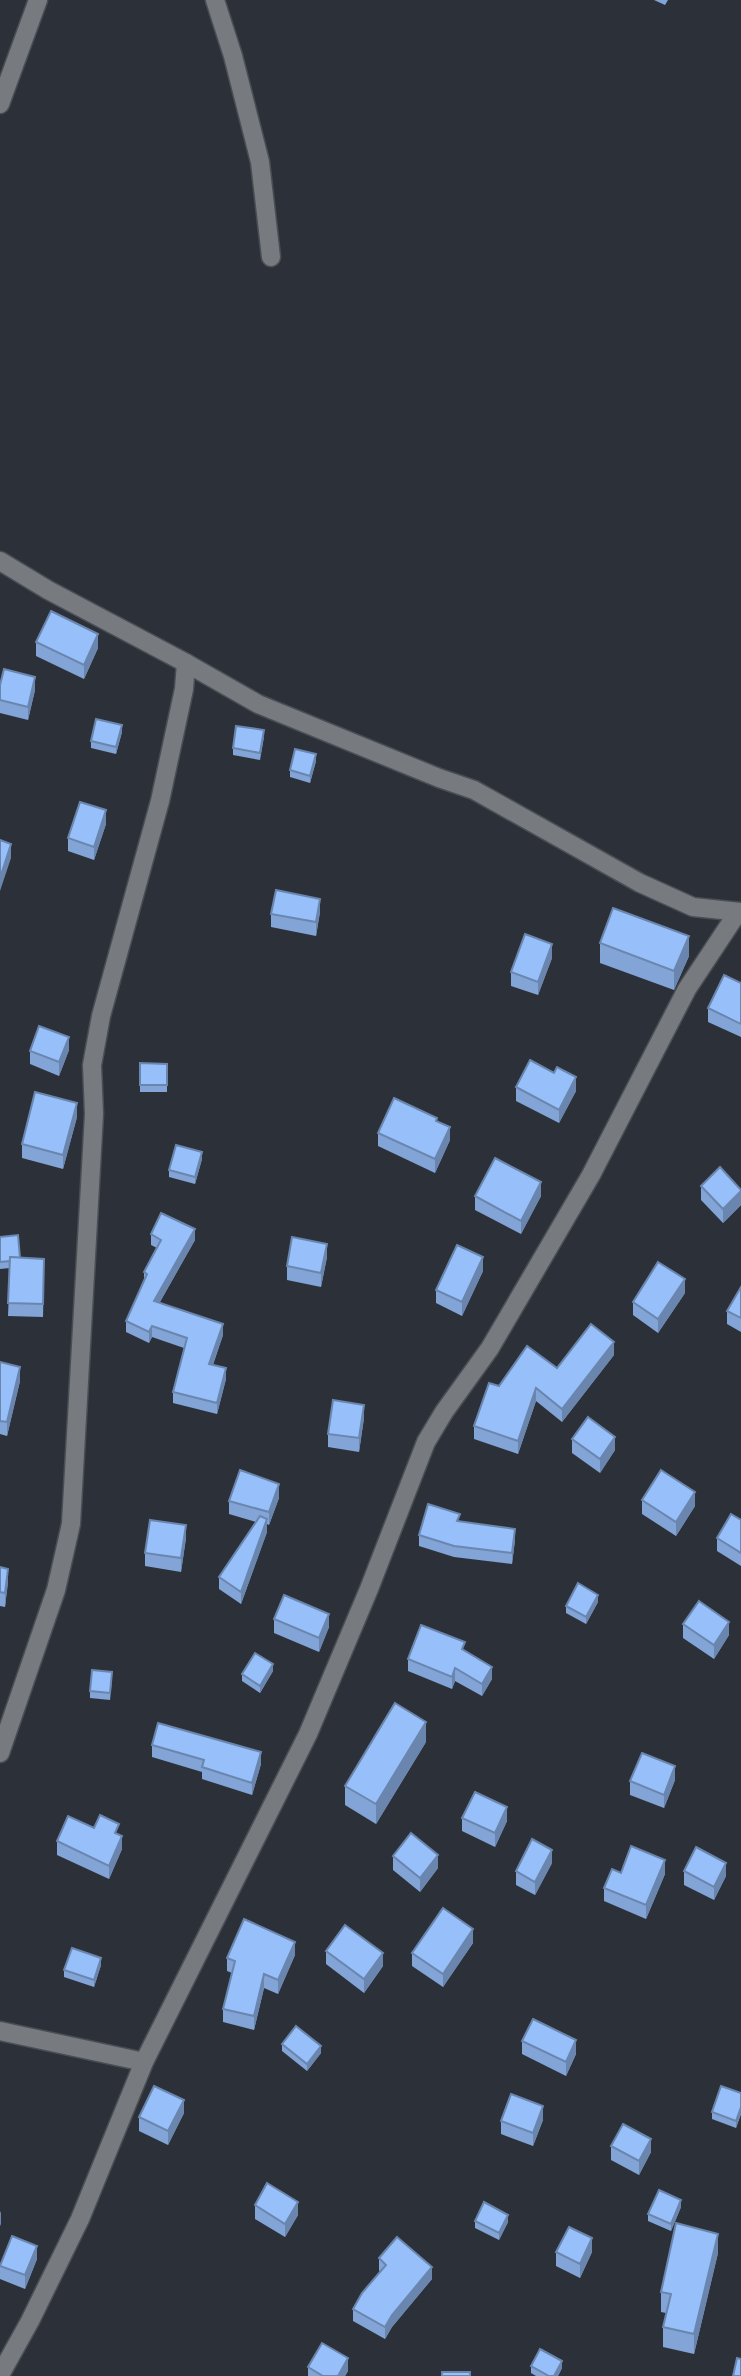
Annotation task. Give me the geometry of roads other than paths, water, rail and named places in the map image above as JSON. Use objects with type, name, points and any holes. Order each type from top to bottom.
[{"type":"street","points":[[0,104],[38,0]]},
{"type":"street","points":[[215,0],[233,56],[260,162],[271,257]]},
{"type":"street","points":[[0,561],[258,704],[474,790],[640,883],[693,907],[739,912],[687,989],[592,1175],[490,1348],[426,1442],[308,1734],[144,2063],[80,2218],[30,2321],[0,2375]]},
{"type":"street","points":[[0,1753],[56,1590],[71,1524],[94,1114],[92,1065],[101,1016],[160,801],[184,689],[186,663]]},
{"type":"street","points":[[0,2031],[144,2063]]}]
